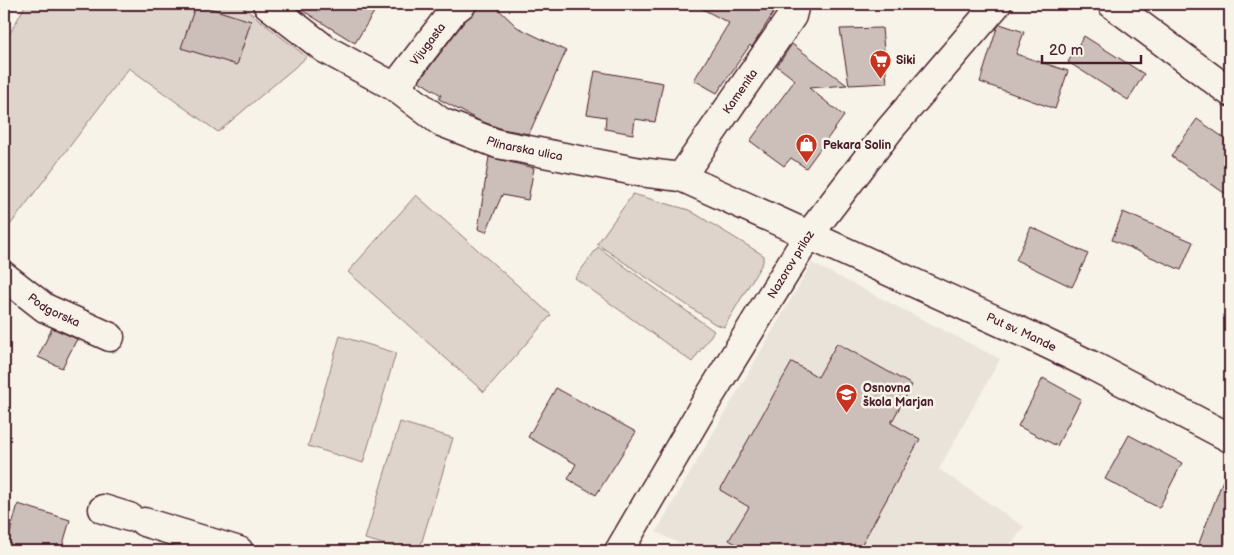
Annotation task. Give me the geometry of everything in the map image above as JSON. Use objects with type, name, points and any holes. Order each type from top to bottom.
[{"type":"street","name":"Plinarska ulica","points":[[266,4],[325,49],[395,87],[441,122],[498,144],[640,172],[681,177],[808,236]]},
{"type":"street","name":"Vijugasta","points":[[395,87],[453,11],[462,4]]},
{"type":"street","name":"Kamenita","points":[[681,177],[792,16],[795,4]]},
{"type":"street","name":"Nazorov prilaz","points":[[619,551],[701,410],[808,236],[890,128],[996,4]]},
{"type":"street","points":[[1112,4],[1230,92]]},
{"type":"street","name":"Put sv. Mande","points":[[808,236],[1033,337],[1093,366],[1230,438]]},
{"type":"street","name":"Podgorska","points":[[4,276],[45,308],[110,337]]},
{"type":"street","points":[[103,509],[239,551]]},
{"type":"shaded area","points":[[26,4],[157,4],[161,6],[163,4],[239,4],[307,57],[218,132],[129,68],[4,233],[4,44]]},
{"type":"shaded area","points":[[633,194],[689,210],[763,255],[763,262],[724,327],[715,324],[597,244]]},
{"type":"shaded area","points":[[416,195],[551,315],[484,392],[348,272]]},
{"type":"shaded area","points":[[598,247],[714,331],[692,362],[575,278]]},
{"type":"shaded area","name":"Osnovna škola Marjan","points":[[812,263],[1000,359],[939,469],[1024,527],[1006,551],[695,551],[656,532]]},
{"type":"shaded area","points":[[340,336],[396,353],[363,463],[308,446]]},
{"type":"shaded area","points":[[400,422],[453,438],[419,551],[407,551],[365,539]]},
{"type":"building","points":[[196,4],[251,21],[237,65],[181,48]]},
{"type":"building","points":[[292,4],[379,4],[355,43]]},
{"type":"building","points":[[477,4],[493,4],[517,27],[566,51],[529,134],[502,129],[478,120],[439,99],[441,95],[419,81],[464,22],[476,10]]},
{"type":"building","points":[[693,4],[779,4],[752,47],[750,45],[717,93],[694,80],[729,23]]},
{"type":"building","points":[[1000,24],[1024,32],[1016,54],[1068,71],[1055,109],[980,82],[997,28]]},
{"type":"building","points":[[882,28],[887,83],[849,85],[840,29]]},
{"type":"building","points":[[1084,36],[1144,74],[1128,100],[1068,62]]},
{"type":"building","points":[[792,44],[847,85],[809,88],[844,116],[806,168],[791,158],[784,166],[750,141],[795,80],[777,66]]},
{"type":"building","points":[[595,71],[663,83],[655,122],[635,119],[633,134],[605,129],[606,117],[587,114]]},
{"type":"building","points":[[1197,119],[1230,142],[1230,197],[1171,156]]},
{"type":"building","points":[[489,157],[534,168],[528,200],[502,195],[486,232],[478,229]]},
{"type":"building","points":[[1123,212],[1193,242],[1181,270],[1112,240]]},
{"type":"building","points":[[1031,227],[1088,254],[1072,287],[1016,260]]},
{"type":"building","points":[[52,328],[77,339],[62,368],[38,357]]},
{"type":"building","points":[[837,343],[912,385],[891,423],[920,439],[858,551],[749,551],[729,540],[749,507],[720,490],[792,362],[818,377]]},
{"type":"building","points":[[1043,378],[1081,399],[1057,446],[1018,426]]},
{"type":"building","points":[[556,388],[636,432],[596,495],[568,479],[576,464],[528,437]]},
{"type":"building","points":[[1129,435],[1182,463],[1159,508],[1105,479]]},
{"type":"building","points":[[1228,467],[1230,468],[1230,551],[1196,551]]},
{"type":"building","points":[[18,504],[70,520],[61,551],[5,551]]},
{"type":"place","name":"Siki","points":[[880,79]]},
{"type":"place","name":"Pekara Solin","points":[[807,164]]},
{"type":"place","name":"Osnovna škola Marjan","points":[[847,414]]}]
